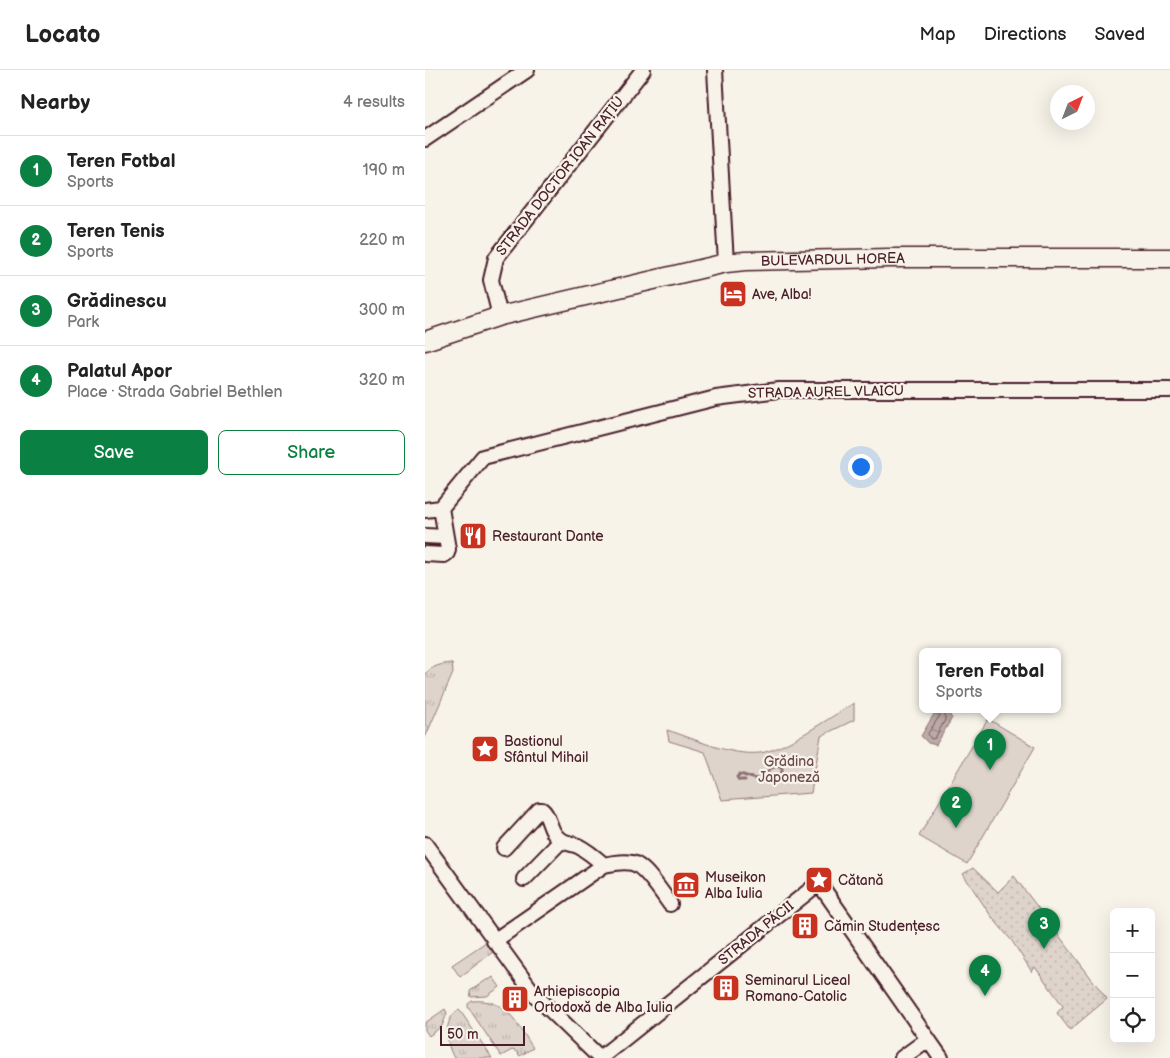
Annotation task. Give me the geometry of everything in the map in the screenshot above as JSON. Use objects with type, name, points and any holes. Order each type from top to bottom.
[{"type":"main road","name":"BULEVARDUL HOREA","points":[[425,341],[499,316],[726,263],[842,259],[1170,258]]},
{"type":"street","points":[[425,139],[527,70]]},
{"type":"street","name":"STRADA DOCTOR IOAN RAȚIU","points":[[499,316],[491,280],[496,258],[643,70]]},
{"type":"street","points":[[715,70],[726,263]]},
{"type":"street","name":"STRADA AUREL VLAICU","points":[[441,508],[483,457],[716,398],[747,393],[789,390],[1170,390]]},
{"type":"street","points":[[425,510],[441,508],[448,549],[444,555],[425,554]]},
{"type":"street","points":[[425,536],[446,536]]},
{"type":"street","points":[[504,848],[539,810],[542,810],[545,812],[551,830],[561,841],[589,852],[604,865]]},
{"type":"street","points":[[524,879],[561,841]]},
{"type":"street","points":[[425,844],[534,994],[600,1058]]},
{"type":"street","points":[[494,941],[604,865],[620,862],[635,863],[644,871],[670,904]]},
{"type":"street","name":"STRADA PĂCII","points":[[600,1058],[819,883],[928,1039]]},
{"type":"street","points":[[902,1058],[928,1039],[941,1058]]},
{"type":"green space","points":[[452,663],[453,673],[425,738],[425,674],[437,666]]},
{"type":"green space","name":"Grădina Japoneză","points":[[854,703],[854,720],[821,736],[811,793],[722,800],[705,752],[669,741],[667,730],[736,752],[760,753],[782,746]]},
{"type":"green space","points":[[988,719],[1035,747],[967,864],[919,836]]},
{"type":"green space","points":[[973,868],[998,892],[1014,876],[1107,999],[1070,1030],[1057,1013],[1063,1006],[1035,967],[1032,972],[963,874]]},
{"type":"green space","points":[[486,942],[493,952],[460,977],[452,965]]},
{"type":"green space","points":[[493,977],[500,987],[487,996],[471,997],[470,991]]},
{"type":"green space","points":[[472,1001],[494,1003],[502,1008],[515,1021],[533,1048],[520,1056],[512,1050],[501,1056],[468,1007],[468,1004]]},
{"type":"green space","points":[[445,1009],[447,1013],[442,1026],[429,1036],[425,1030],[425,1023]]},
{"type":"green space","points":[[459,1010],[492,1058],[454,1058],[449,1046],[447,1032],[450,1020]]},
{"type":"water","points":[[935,713],[951,713],[950,716],[952,718],[936,745],[928,743],[921,736]]},
{"type":"waterway","points":[[745,780],[739,780],[737,777],[740,774],[759,780],[771,768],[777,766],[782,768],[780,775],[775,778],[759,780]]},
{"type":"place","name":"Ave, Alba!","points":[[733,294]]},
{"type":"place","name":"Restaurant Dante","points":[[473,536]]},
{"type":"place","name":"Bastionul Sfântul Mihail","points":[[485,749]]},
{"type":"place","name":"Teren Fotbal","points":[[990,770]]},
{"type":"place","name":"Teren Tenis","points":[[956,828]]},
{"type":"place","name":"Cătană","points":[[819,880]]},
{"type":"place","name":"Museikon Alba Iulia","points":[[686,885]]},
{"type":"place","name":"Cămin Studențesc","points":[[805,926]]},
{"type":"place","name":"Grădinescu","points":[[1044,949]]},
{"type":"place","name":"Seminarul Liceal Romano-Catolic","points":[[726,988]]},
{"type":"place","name":"Palatul Apor","points":[[985,996]]},
{"type":"place","name":"Arhiepiscopia Ortodoxă de Alba Iulia","points":[[515,999]]}]
